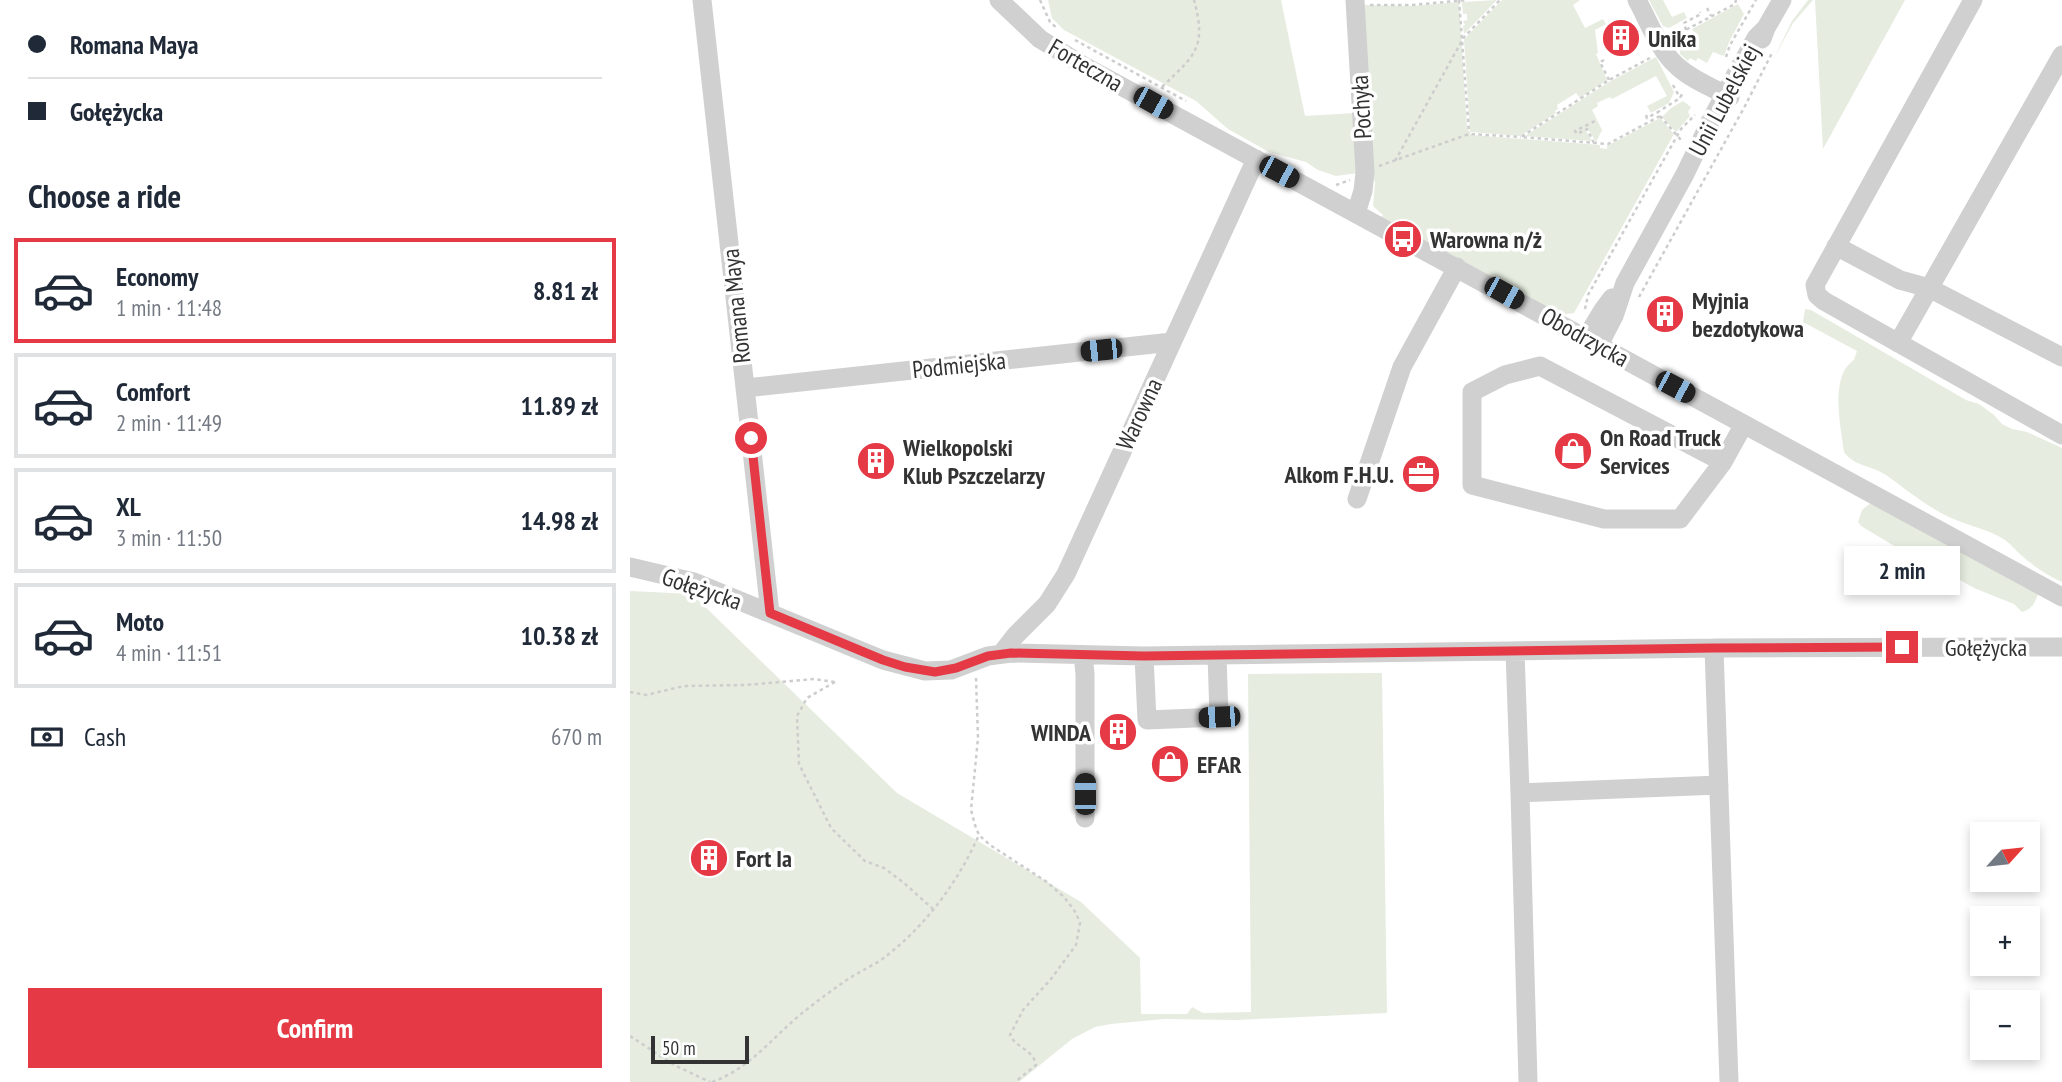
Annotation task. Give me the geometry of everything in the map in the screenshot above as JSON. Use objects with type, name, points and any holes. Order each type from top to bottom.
[{"type":"street","name":"Romana Maya","points":[[702,0],[770,613]]},
{"type":"street","name":"Forteczna","points":[[999,0],[1040,39],[1062,53],[1157,95],[1256,159]]},
{"type":"street","points":[[1637,0],[1675,65],[1728,96]]},
{"type":"street","name":"Unii Lubelskiej","points":[[1685,174],[1703,153],[1724,120],[1750,73],[1766,28],[1782,0]]},
{"type":"street","points":[[1973,0],[1815,285],[1817,295],[2062,435]]},
{"type":"street","name":"Pochyła","points":[[1356,2],[1365,172],[1363,191],[1356,213]]},
{"type":"street","name":"Unii Lubelskiej","points":[[1593,342],[1614,316],[1625,283],[1728,96],[1756,38],[1766,28]]},
{"type":"street","points":[[1898,343],[2062,55]]},
{"type":"street","name":"Obodrzycka","points":[[1256,159],[2062,597]]},
{"type":"street","name":"Warowna","points":[[1001,654],[1015,636],[1033,620],[1061,583],[1256,159]]},
{"type":"street","points":[[1836,246],[1900,280],[1929,289],[2062,356]]},
{"type":"street","points":[[1357,499],[1402,367],[1457,267]]},
{"type":"street","name":"Podmiejska","points":[[746,388],[1172,342]]},
{"type":"street","points":[[1723,462],[1540,366],[1505,375],[1472,392],[1472,485],[1604,519],[1680,519],[1723,462],[1744,424]]},
{"type":"street","name":"Gołężycka","points":[[631,568],[694,582],[883,660],[925,671],[944,671],[1001,654],[1035,653],[1144,656],[1714,648],[2062,647]]},
{"type":"street","points":[[1714,648],[1729,1082]]},
{"type":"street","points":[[1516,650],[1528,1082]]},
{"type":"street","points":[[1144,656],[1147,720],[1219,717],[1217,655]]},
{"type":"street","points":[[1083,656],[1085,818]]},
{"type":"street","points":[[1520,793],[1719,785]]},
{"type":"path","points":[[1040,0],[1050,22],[1058,29],[1157,95],[1193,105]]},
{"type":"path","points":[[1157,95],[1198,48],[1199,18],[1194,0]]},
{"type":"path","points":[[1460,0],[1469,134]]},
{"type":"path","points":[[1356,2],[1412,5],[1467,0]]},
{"type":"path","points":[[1395,161],[1463,40],[1500,0]]},
{"type":"path","points":[[1521,137],[1609,80],[1664,50],[1668,39],[1742,0]]},
{"type":"path","points":[[1725,60],[1730,45],[1756,0]]},
{"type":"path","points":[[1707,8],[1711,16]]},
{"type":"path","points":[[1686,30],[1684,23],[1701,14],[1700,12]]},
{"type":"path","points":[[1638,298],[1774,49]]},
{"type":"path","points":[[1604,60],[1600,62],[1609,80]]},
{"type":"path","points":[[1329,183],[1336,185],[1358,177],[1358,173],[1469,134],[1608,144],[1659,114],[1680,98],[1692,76]]},
{"type":"path","points":[[1585,309],[1588,295],[1681,129],[1697,113]]},
{"type":"path","points":[[1646,115],[1647,118],[1659,114]]},
{"type":"path","points":[[1659,114],[1681,141]]},
{"type":"path","points":[[1594,143],[1587,129],[1577,134],[1576,131],[1597,120]]},
{"type":"path","points":[[975,660],[978,738],[971,810],[979,835],[1047,882],[1076,913],[1080,923],[1076,945],[1051,979],[1023,1010],[1010,1035],[1013,1042],[1030,1052],[1036,1065],[1015,1082]]},
{"type":"path","points":[[630,692],[646,695],[684,686],[805,680],[835,682],[807,698],[797,716],[799,764],[831,828],[865,861],[884,868],[933,909]]},
{"type":"path","points":[[630,1037],[676,1066],[711,1082],[724,1078],[763,1051],[800,1015],[880,960],[923,923],[970,856],[979,835]]},
{"type":"path","points":[[724,1078],[727,1082]]},
{"type":"shaded area","points":[[1048,0],[1281,0],[1305,116],[1355,113],[1358,173],[1336,176],[1318,170],[1306,162],[1269,152],[1228,129],[1196,101],[1064,30],[1052,18]]},
{"type":"shaded area","points":[[1497,0],[1464,34],[1463,21],[1467,20],[1467,14],[1463,14],[1462,2]]},
{"type":"shaded area","points":[[1502,0],[1580,0],[1573,5],[1585,28],[1603,19],[1606,24],[1595,30],[1596,54],[1607,80],[1580,98],[1576,93],[1557,105],[1556,113],[1520,136],[1470,132],[1464,39]]},
{"type":"shaded area","points":[[1649,0],[1663,0],[1672,17],[1684,12],[1687,18],[1669,28],[1663,26]]},
{"type":"shaded area","points":[[1808,0],[1813,0],[1793,23],[1774,58],[1792,21]]},
{"type":"shaded area","points":[[1815,0],[1905,0],[1823,149]]},
{"type":"shaded area","points":[[1459,2],[1467,128],[1471,135],[1600,145],[1600,148],[1607,149],[1607,146],[1660,118],[1674,134],[1574,313],[1559,315],[1380,219],[1383,215],[1373,206],[1375,183],[1364,5],[1411,6]]},
{"type":"shaded area","points":[[1738,4],[1744,14],[1724,56],[1713,52],[1707,63],[1698,58],[1696,61],[1690,58],[1688,61],[1680,54],[1680,50],[1693,43],[1687,31],[1691,34],[1694,32],[1692,29]]},
{"type":"shaded area","points":[[1656,57],[1674,92],[1669,103],[1651,113],[1647,106],[1667,96],[1656,76],[1612,99],[1610,97],[1597,103],[1598,106],[1592,110],[1602,130],[1596,142],[1588,129],[1586,131],[1592,141],[1525,136],[1609,82]]},
{"type":"shaded area","points":[[1683,101],[1691,107],[1688,112],[1690,116],[1676,132],[1662,117]]},
{"type":"shaded area","points":[[1805,309],[1966,400],[1979,404],[2002,424],[2062,448],[2062,582],[2035,567],[1999,536],[1941,513],[1886,475],[1848,457],[1844,452],[1841,430],[1839,390],[1841,378],[1857,351],[1803,322]]},
{"type":"shaded area","points":[[1872,502],[2039,592],[2033,605],[2022,612],[2014,604],[1974,588],[1911,556],[1861,526],[1858,522],[1862,510]]},
{"type":"shaded area","points":[[630,591],[692,594],[897,793],[1081,902],[1140,958],[1141,1014],[1187,1014],[1192,1007],[1203,1013],[1251,1012],[1248,674],[1382,673],[1387,1013],[1237,1020],[1164,1019],[1095,1027],[1072,1039],[1019,1082],[630,1082]]},
{"type":"place","name":"Unika","points":[[1621,38]]},
{"type":"place","name":"Warowna n/ż","points":[[1403,239]]},
{"type":"place","name":"Myjnia bezdotykowa","points":[[1665,314]]},
{"type":"place","name":"On Road Truck Services","points":[[1573,451]]},
{"type":"place","name":"Wielkopolski Klub Pszczelarzy","points":[[876,461]]},
{"type":"place","name":"Alkom F.H.U.","points":[[1421,474]]},
{"type":"place","name":"WINDA","points":[[1118,732]]},
{"type":"place","name":"EFAR","points":[[1170,764]]},
{"type":"place","name":"Fort Ia","points":[[709,858]]},
{"type":"route","points":[[751,438],[770,613],[883,660],[925,671],[951,670],[988,656],[1011,653],[1144,656],[1902,647]]}]
